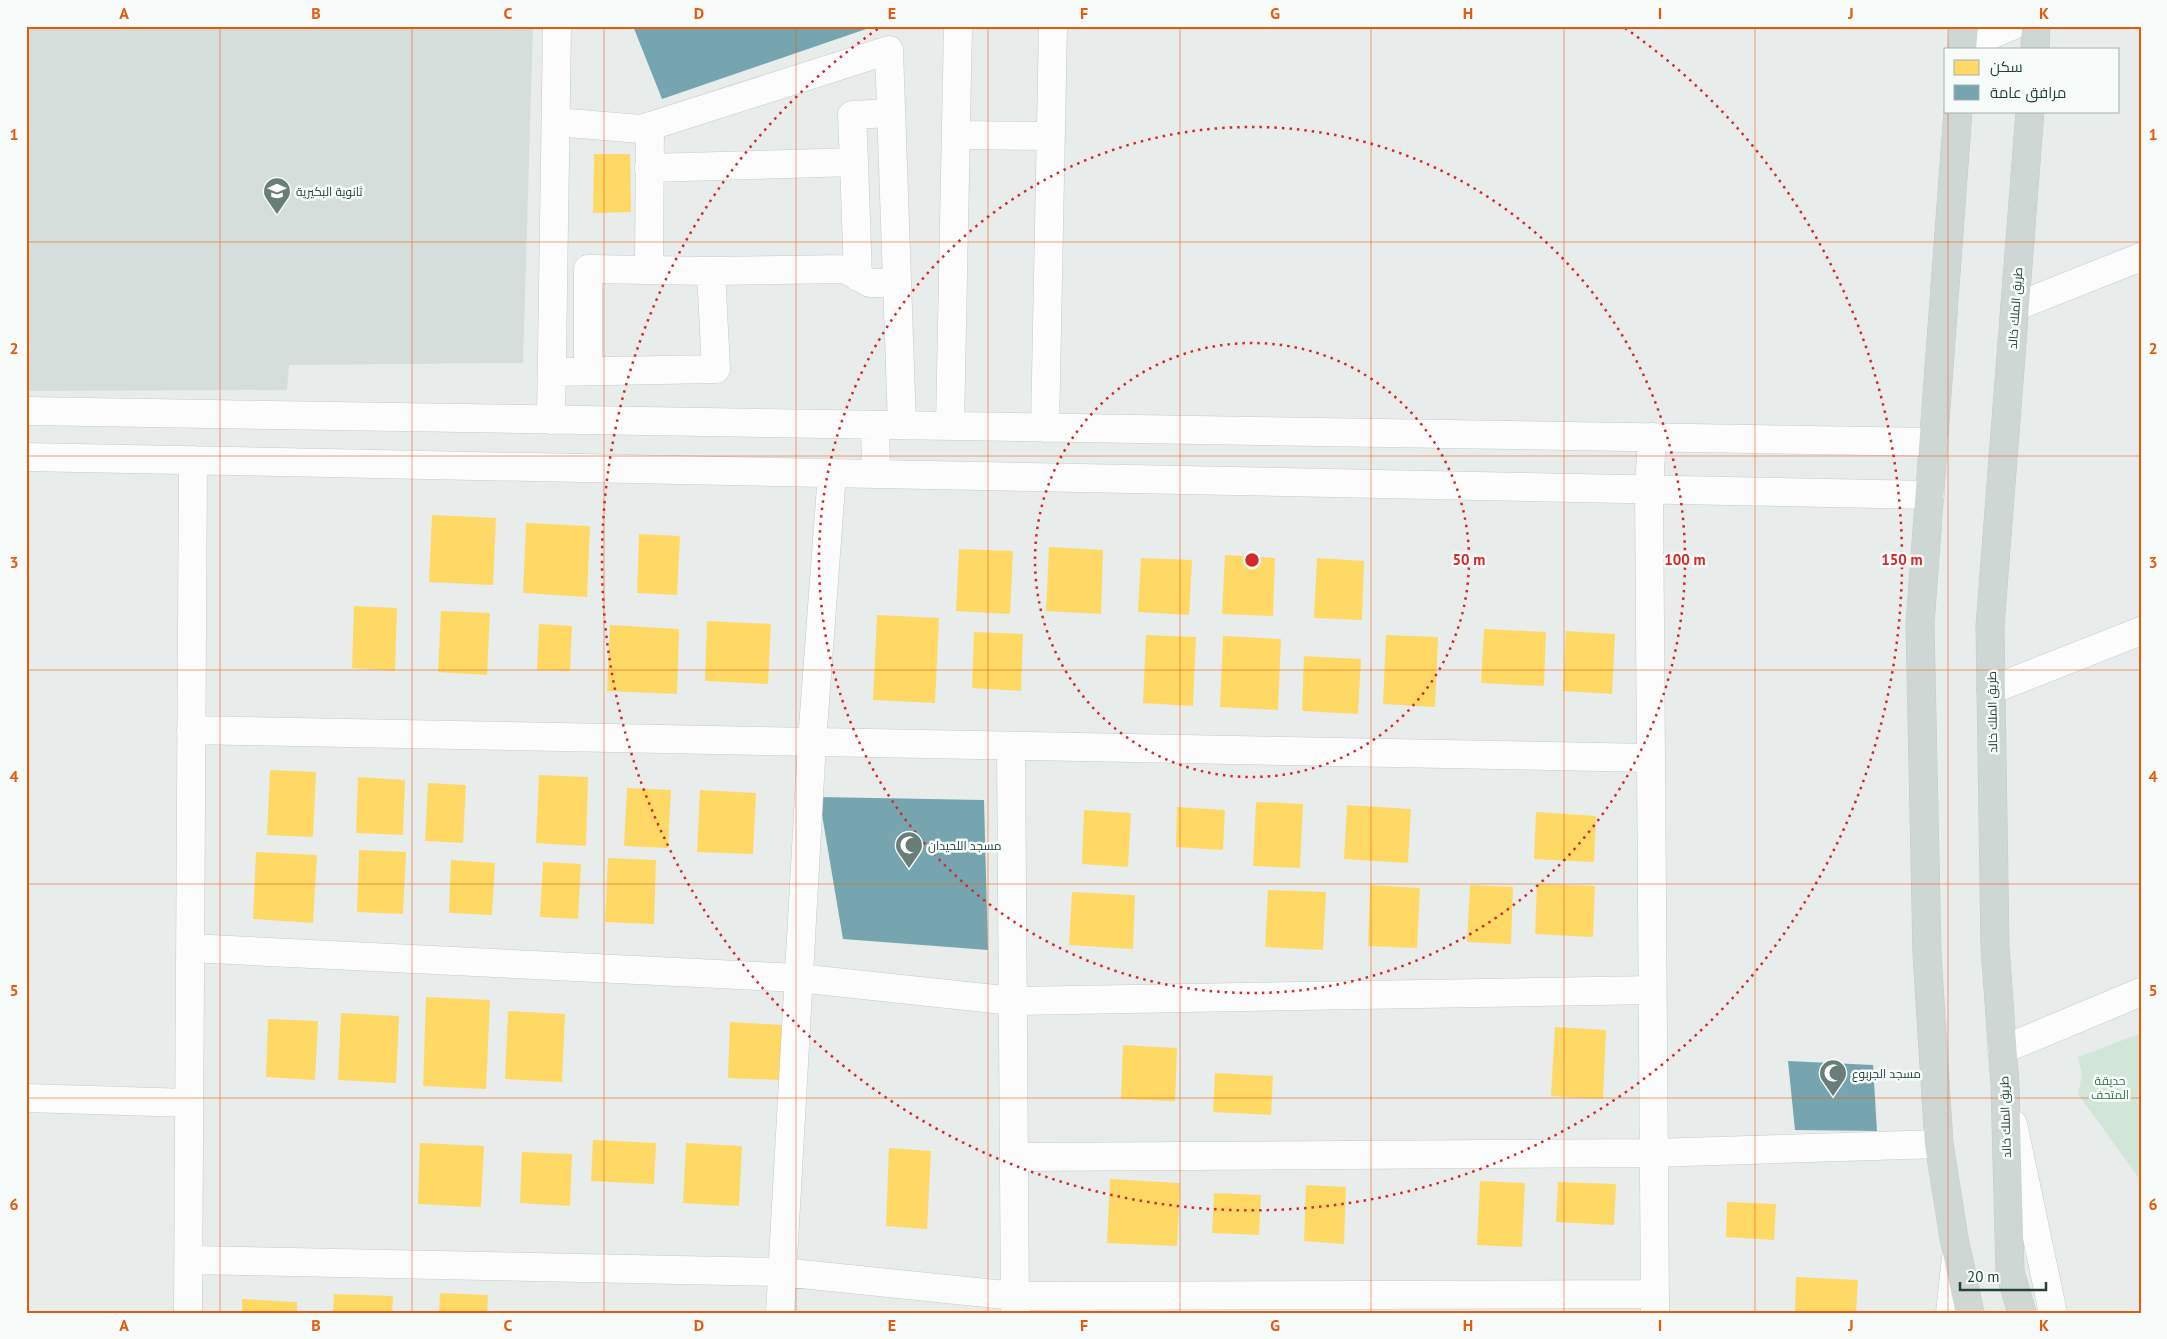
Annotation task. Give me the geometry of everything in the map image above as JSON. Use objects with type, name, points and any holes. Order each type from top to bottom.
[{"type":"main road","points":[[2035,48],[2036,26]]},
{"type":"main road","points":[[1958,112],[1920,624],[1927,954],[1939,1144],[1957,1252],[1970,1313]]},
{"type":"main road","name":"طريق الملك خالد","points":[[2022,1313],[2010,1272],[2005,1085],[1995,948],[1990,626],[2030,112]]},
{"type":"street","points":[[551,420],[557,26]]},
{"type":"street","points":[[950,426],[958,26]]},
{"type":"street","points":[[1045,428],[1053,26]]},
{"type":"street","points":[[1963,41],[2012,26]]},
{"type":"street","points":[[556,122],[641,129],[889,50],[902,425]]},
{"type":"street","points":[[858,277],[852,115],[891,113]]},
{"type":"street","points":[[649,270],[650,126]]},
{"type":"street","points":[[956,135],[1051,136]]},
{"type":"street","points":[[649,168],[854,162]]},
{"type":"street","points":[[2015,307],[2141,257]]},
{"type":"street","points":[[588,371],[588,268],[711,271],[845,269],[870,283],[897,283]]},
{"type":"street","points":[[552,372],[716,370],[711,271]]},
{"type":"street","points":[[26,411],[1934,442]]},
{"type":"street","points":[[875,425],[876,474]]},
{"type":"street","points":[[188,1260],[782,1272],[1015,1304],[1655,1303],[1648,489],[1652,437]]},
{"type":"street","points":[[26,457],[1930,495]]},
{"type":"street","points":[[188,1313],[193,460]]},
{"type":"street","points":[[780,1313],[812,742],[832,473]]},
{"type":"street","points":[[1991,690],[2141,631]]},
{"type":"street","points":[[191,730],[1651,758]]},
{"type":"street","points":[[1011,746],[1015,1304]]},
{"type":"street","points":[[190,948],[798,978],[1012,1001],[1652,990]]},
{"type":"street","points":[[2002,1050],[2141,992]]},
{"type":"street","points":[[2005,1085],[2054,1313]]},
{"type":"street","points":[[26,1098],[190,1104]]},
{"type":"street","points":[[1014,1157],[1654,1152],[1939,1144]]},
{"type":"street","points":[[1950,1313],[1957,1252]]},
{"type":"shaded area","name":"ثانوية البكيرية","points":[[26,26],[533,26],[523,363],[289,365],[287,390],[26,391]]},
{"type":"green space","name":"حديقة المتحف","points":[[2141,1033],[2141,1181],[2078,1094],[2082,1075],[2078,1057]]},
{"type":"building: سكن","points":[[594,154],[630,154],[631,212],[593,213]]},
{"type":"building: سكن","points":[[432,515],[496,518],[493,585],[429,582]]},
{"type":"building: سكن","points":[[526,523],[590,526],[587,597],[523,593]]},
{"type":"building: سكن","points":[[639,534],[680,536],[677,595],[637,593]]},
{"type":"building: سكن","points":[[1049,547],[1103,550],[1101,614],[1046,611]]},
{"type":"building: سكن","points":[[959,549],[1013,551],[1010,614],[956,611]]},
{"type":"building: سكن","points":[[1225,555],[1275,558],[1273,616],[1222,614]]},
{"type":"building: سكن","points":[[1141,558],[1192,560],[1189,615],[1138,612]]},
{"type":"building: سكن","points":[[1317,558],[1364,561],[1362,620],[1314,618]]},
{"type":"building: سكن","points":[[354,606],[397,608],[395,671],[352,668]]},
{"type":"building: سكن","points":[[441,611],[490,613],[487,675],[438,672]]},
{"type":"building: سكن","points":[[877,615],[939,618],[935,703],[873,700]]},
{"type":"building: سكن","points":[[707,621],[771,624],[768,684],[705,681]]},
{"type":"building: سكن","points":[[539,624],[572,626],[570,671],[537,670]]},
{"type":"building: سكن","points":[[610,625],[679,629],[677,694],[607,691]]},
{"type":"building: سكن","points":[[1484,629],[1546,632],[1544,686],[1481,683]]},
{"type":"building: سكن","points":[[1566,631],[1615,634],[1612,694],[1563,691]]},
{"type":"building: سكن","points":[[974,632],[1023,634],[1021,691],[972,688]]},
{"type":"building: سكن","points":[[1146,635],[1196,637],[1193,706],[1143,703]]},
{"type":"building: سكن","points":[[1386,635],[1438,637],[1435,707],[1383,704]]},
{"type":"building: سكن","points":[[1223,636],[1281,639],[1278,710],[1220,707]]},
{"type":"building: سكن","points":[[1304,656],[1361,659],[1358,714],[1302,711]]},
{"type":"building: سكن","points":[[270,770],[316,772],[313,837],[267,835]]},
{"type":"building: سكن","points":[[539,775],[588,777],[586,846],[536,843]]},
{"type":"building: سكن","points":[[358,777],[405,780],[403,835],[356,833]]},
{"type":"building: سكن","points":[[428,783],[466,785],[463,843],[425,841]]},
{"type":"building: سكن","points":[[627,788],[671,790],[668,848],[624,846]]},
{"type":"building: سكن","points":[[700,790],[756,793],[753,854],[697,852]]},
{"type":"building: سكن","points":[[1256,802],[1303,804],[1300,868],[1253,866]]},
{"type":"building: سكن","points":[[1347,805],[1411,809],[1408,863],[1344,859]]},
{"type":"building: سكن","points":[[1177,807],[1225,810],[1223,850],[1176,847]]},
{"type":"building: سكن","points":[[1084,810],[1131,813],[1128,867],[1082,864]]},
{"type":"building: سكن","points":[[1536,812],[1596,816],[1594,862],[1534,859]]},
{"type":"building: سكن","points":[[359,850],[406,852],[403,914],[357,912]]},
{"type":"building: سكن","points":[[256,852],[317,855],[313,923],[253,919]]},
{"type":"building: سكن","points":[[608,858],[656,860],[654,924],[605,922]]},
{"type":"building: سكن","points":[[451,860],[495,863],[492,915],[449,913]]},
{"type":"building: سكن","points":[[543,862],[581,864],[578,919],[540,917]]},
{"type":"building: سكن","points":[[1537,884],[1595,886],[1593,937],[1535,934]]},
{"type":"building: سكن","points":[[1370,885],[1420,888],[1417,948],[1368,946]]},
{"type":"building: سكن","points":[[1470,885],[1513,887],[1511,944],[1467,942]]},
{"type":"building: سكن","points":[[1268,890],[1326,892],[1323,950],[1265,947]]},
{"type":"building: سكن","points":[[1072,892],[1135,895],[1133,949],[1069,945]]},
{"type":"building: سكن","points":[[426,997],[490,1000],[486,1089],[423,1086]]},
{"type":"building: سكن","points":[[508,1011],[565,1014],[562,1082],[505,1079]]},
{"type":"building: سكن","points":[[341,1013],[399,1016],[396,1083],[338,1080]]},
{"type":"building: سكن","points":[[268,1019],[318,1021],[315,1080],[266,1077]]},
{"type":"building: سكن","points":[[730,1022],[782,1025],[780,1080],[728,1078]]},
{"type":"building: سكن","points":[[1555,1027],[1606,1030],[1603,1099],[1551,1096]]},
{"type":"building: سكن","points":[[1123,1045],[1177,1048],[1175,1101],[1121,1099]]},
{"type":"building: سكن","points":[[1215,1073],[1273,1076],[1271,1115],[1213,1112]]},
{"type":"building: سكن","points":[[593,1140],[656,1143],[654,1184],[591,1181]]},
{"type":"building: سكن","points":[[420,1143],[484,1146],[481,1207],[418,1204]]},
{"type":"building: سكن","points":[[686,1143],[742,1146],[739,1206],[683,1203]]},
{"type":"building: سكن","points":[[889,1148],[931,1151],[927,1229],[886,1226]]},
{"type":"building: سكن","points":[[522,1152],[572,1154],[570,1206],[520,1203]]},
{"type":"building: سكن","points":[[1110,1179],[1180,1183],[1177,1246],[1107,1243]]},
{"type":"building: سكن","points":[[1480,1181],[1525,1183],[1522,1247],[1477,1245]]},
{"type":"building: سكن","points":[[1558,1182],[1616,1184],[1614,1225],[1556,1222]]},
{"type":"building: سكن","points":[[1306,1185],[1346,1187],[1344,1244],[1304,1241]]},
{"type":"building: سكن","points":[[1214,1193],[1261,1195],[1259,1235],[1212,1233]]},
{"type":"building: سكن","points":[[1727,1202],[1776,1204],[1774,1240],[1726,1237]]},
{"type":"building: سكن","points":[[1796,1277],[1858,1280],[1856,1313],[1795,1313]]},
{"type":"building: سكن","points":[[440,1293],[488,1295],[487,1313],[439,1313]]},
{"type":"building: سكن","points":[[334,1294],[393,1296],[392,1313],[333,1313]]},
{"type":"building: سكن","points":[[242,1299],[297,1302],[297,1313],[242,1313]]},
{"type":"building: مرافق عامة","points":[[633,26],[872,26],[872,27],[662,99]]},
{"type":"building: مرافق عامة","name":"مسجد اللحيدان","points":[[819,797],[984,800],[988,950],[843,939]]},
{"type":"building: مرافق عامة","name":"مسجد الجربوع","points":[[1788,1061],[1873,1065],[1877,1131],[1795,1130]]},
{"type":"place","name":"ثانوية البكيرية","points":[[277,215]]},
{"type":"place","name":"مسجد اللحيدان","points":[[909,869]]},
{"type":"place","name":"مسجد الجربوع","points":[[1833,1097]]}]
